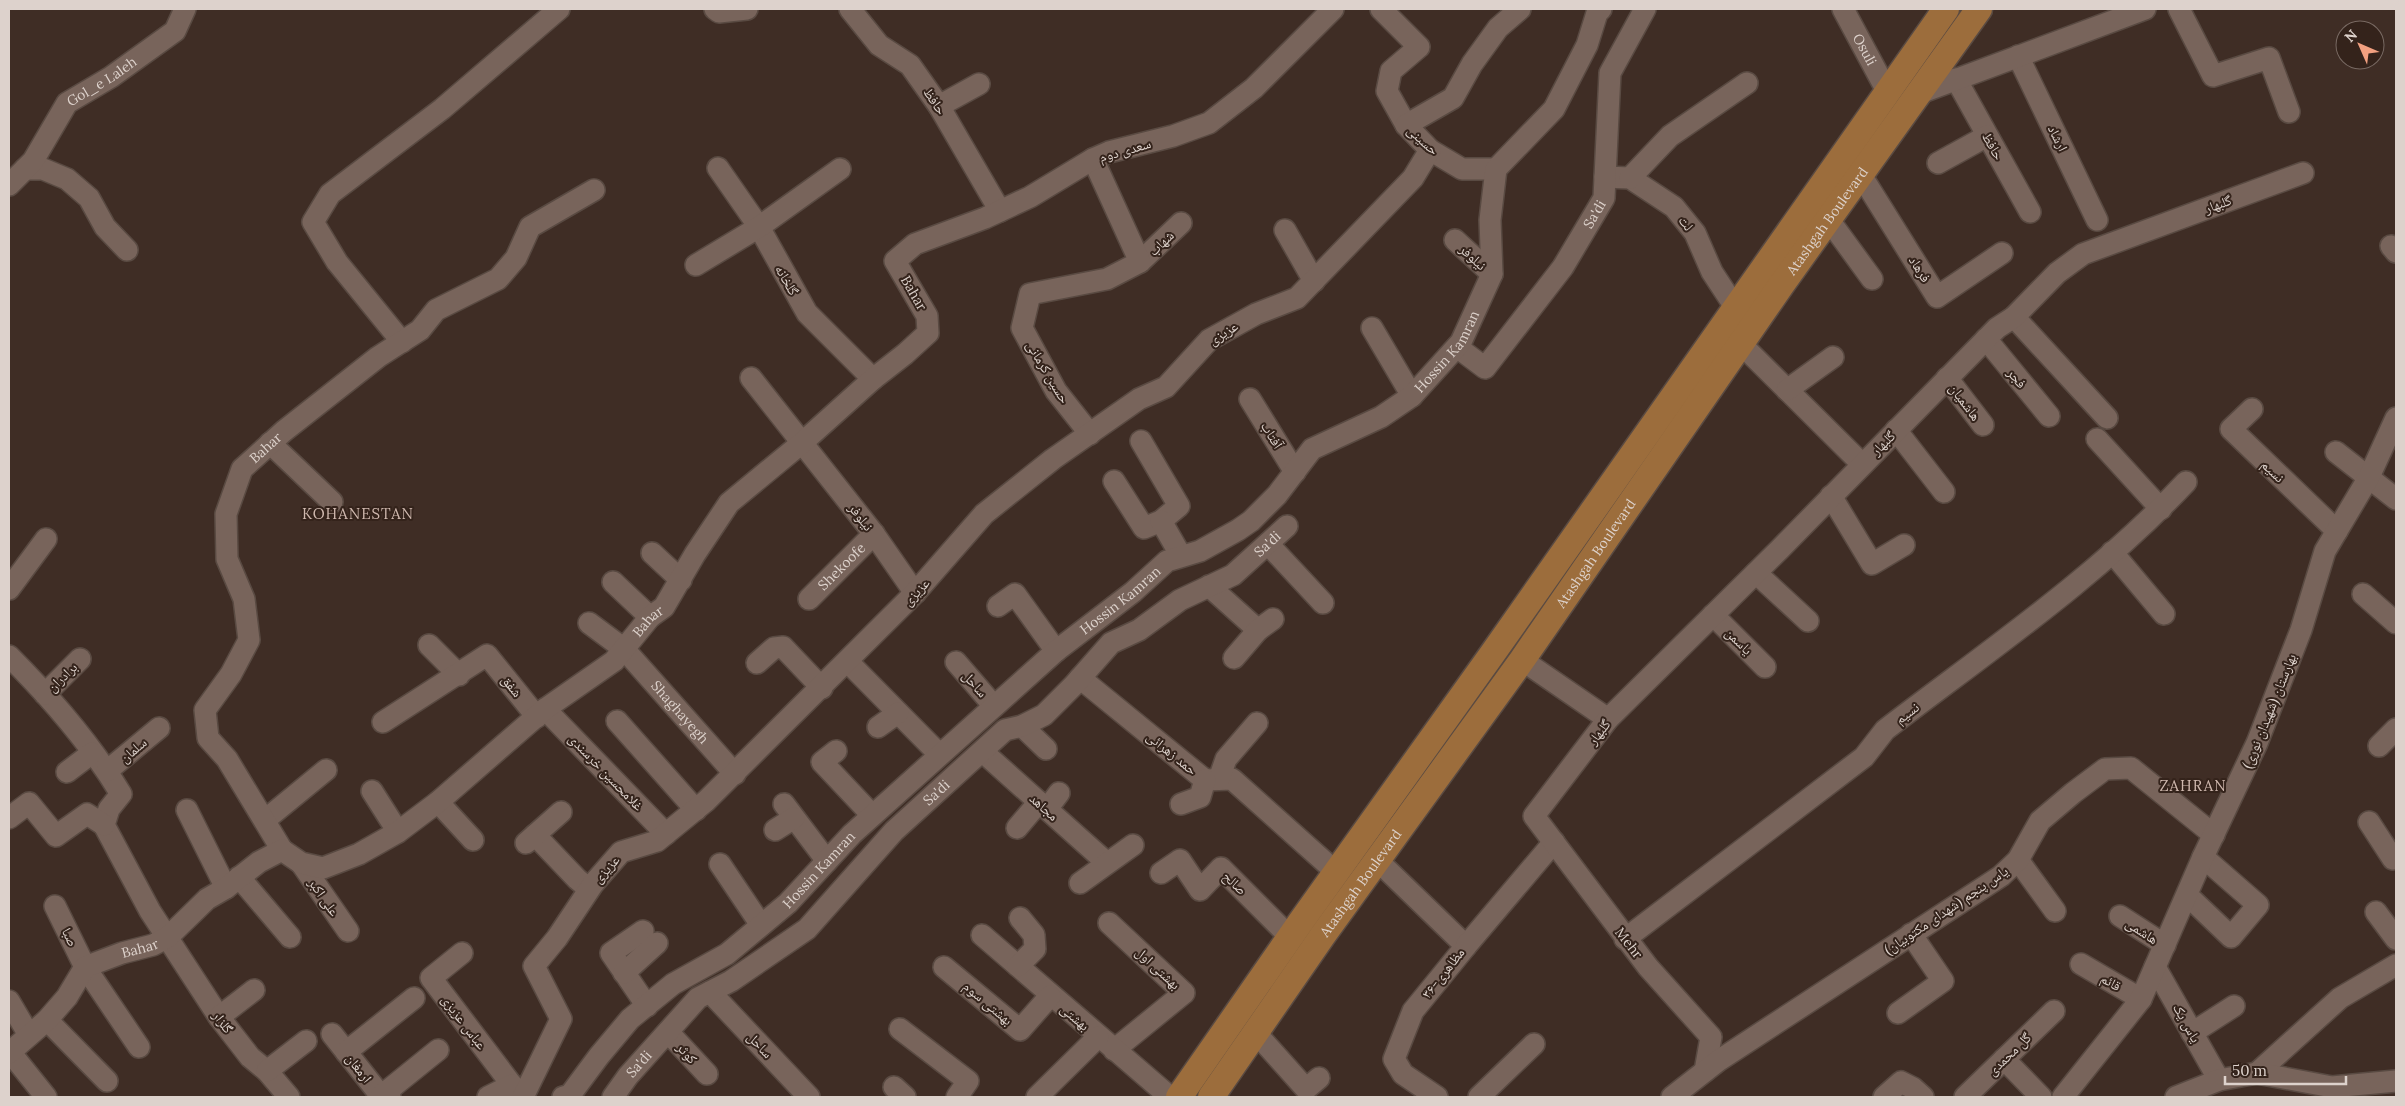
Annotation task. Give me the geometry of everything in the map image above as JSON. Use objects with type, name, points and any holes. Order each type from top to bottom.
[{"type":"main road","name":"Atashgah Boulevard","points":[[1179,1097],[1946,9]]},
{"type":"main road","name":"Atashgah Boulevard","points":[[1211,1097],[1356,889],[1522,660],[1741,344],[1979,9]]},
{"type":"main road","points":[[1381,809],[1380,819],[1383,825],[1403,825]]},
{"type":"main road","points":[[1336,872],[1343,869],[1351,870],[1357,879],[1356,889]]},
{"type":"street","name":"Gol_e Laleh","points":[[14,179],[33,160],[67,103],[111,77],[175,31],[185,9]]},
{"type":"street","points":[[402,342],[337,262],[313,222],[330,194],[442,109],[558,9]]},
{"type":"street","points":[[715,9],[719,12],[747,9]]},
{"type":"street","name":"حافظ","points":[[850,9],[879,45],[910,65],[940,106],[1000,211]]},
{"type":"street","name":"سعدی دوم","points":[[895,261],[915,244],[1000,211],[1030,197],[1093,158],[1109,152],[1173,136],[1209,123],[1254,88],[1333,9]]},
{"type":"street","name":"حسینی","points":[[1381,9],[1419,47],[1391,71],[1387,92],[1406,125],[1430,150],[1462,169],[1496,169]]},
{"type":"street","points":[[1406,125],[1453,98],[1472,64],[1498,28],[1520,9]]},
{"type":"street","points":[[1496,169],[1554,109],[1587,45],[1597,14],[1601,9]]},
{"type":"street","name":"Sa'di","points":[[1456,347],[1485,368],[1563,267],[1604,198],[1610,73],[1645,9]]},
{"type":"street","name":"Osuli","points":[[1843,9],[1887,91]]},
{"type":"street","points":[[1920,93],[2145,9]]},
{"type":"street","points":[[2179,9],[2213,76],[2270,58],[2289,112]]},
{"type":"street","name":"ارشاد","points":[[2018,56],[2097,220]]},
{"type":"street","name":"حافظ","points":[[1956,79],[2030,212]]},
{"type":"street","points":[[1605,177],[1630,178],[1670,136],[1747,83]]},
{"type":"street","points":[[940,106],[979,84]]},
{"type":"street","points":[[1938,163],[1987,136]]},
{"type":"street","name":"عزیزی","points":[[519,1093],[561,1019],[534,966],[557,938],[590,889],[621,852],[657,841],[696,810],[735,774],[915,593],[984,514],[1053,458],[1139,399],[1166,387],[1209,340],[1256,314],[1297,298],[1413,178],[1430,150]]},
{"type":"street","points":[[1093,158],[1140,262]]},
{"type":"street","name":"گلخانه","points":[[718,168],[759,227],[807,313],[873,379]]},
{"type":"street","points":[[14,179],[44,169],[67,179],[89,198],[105,227],[127,250]]},
{"type":"street","points":[[696,266],[759,227],[840,169]]},
{"type":"street","name":"Hossin Kamran","points":[[563,1097],[570,1095],[630,1019],[674,984],[727,954],[788,903],[872,815],[1056,651],[1133,592],[1167,560],[1200,551],[1238,530],[1277,495],[1312,449],[1381,417],[1412,396],[1456,347],[1492,274],[1490,220],[1496,169]]},
{"type":"street","name":"گلبهار","points":[[1534,816],[1608,719],[1756,573],[1986,339],[2014,317],[2057,273],[2083,254],[2303,173]]},
{"type":"street","name":"فرهاد","points":[[1861,175],[1937,297],[2002,253]]},
{"type":"street","name":"لت","points":[[1630,178],[1674,207],[1695,234],[1712,272],[1735,307]]},
{"type":"street","name":"Bahar","points":[[594,190],[530,227],[516,258],[498,279],[436,310],[420,330],[378,357],[270,443],[242,468],[226,514],[226,559],[244,599],[250,640],[231,674],[205,710],[208,738],[227,759],[282,850],[301,863],[323,868],[359,854],[398,832],[438,802],[541,713],[614,661],[650,617],[664,607],[695,554],[729,503],[803,442],[928,333],[927,316],[895,261]]},
{"type":"street","points":[[1829,220],[1872,279]]},
{"type":"street","name":"شهاب","points":[[1140,262],[1181,223]]},
{"type":"street","points":[[1285,230],[1314,281]]},
{"type":"street","name":"نیلوفر","points":[[1455,240],[1492,274]]},
{"type":"street","name":"حسین کرمانی","points":[[1090,434],[1056,391],[1022,328],[1030,294],[1107,279],[1140,262]]},
{"type":"street","points":[[2014,317],[2107,418]]},
{"type":"street","points":[[1372,328],[1412,396]]},
{"type":"street","name":"فجر","points":[[1986,339],[2048,416]]},
{"type":"street","points":[[1741,344],[1862,464]]},
{"type":"street","points":[[1787,390],[1833,357]]},
{"type":"street","name":"نیلوفر","points":[[750,378],[803,442],[874,534],[915,593]]},
{"type":"street","name":"هاشمیان","points":[[1947,378],[1983,425]]},
{"type":"street","name":"آفتاب","points":[[1250,399],[1295,472]]},
{"type":"street","name":"نسیم","points":[[2252,410],[2231,429],[2337,531]]},
{"type":"street","name":"بهارستان (شهیدان نوری)","points":[[2063,1097],[2141,999],[2203,857],[2257,743],[2301,630],[2325,552],[2369,477],[2396,418]]},
{"type":"street","points":[[1896,430],[1944,492]]},
{"type":"street","points":[[2097,439],[2161,509]]},
{"type":"street","points":[[1114,481],[1144,528],[1160,521],[1179,506],[1141,441]]},
{"type":"street","points":[[270,443],[332,502]]},
{"type":"street","points":[[2336,452],[2396,499]]},
{"type":"street","name":"نسیم","points":[[1626,938],[1864,757],[1885,730],[2078,582],[2161,509],[2186,482]]},
{"type":"street","points":[[1831,496],[1872,564],[1904,545]]},
{"type":"street","points":[[1160,521],[1181,556]]},
{"type":"street","name":"Sa'di","points":[[614,1097],[628,1076],[698,998],[731,981],[807,929],[894,831],[1005,730],[1022,726],[1044,715],[1111,643],[1140,630],[1180,600],[1233,575],[1287,526]]},
{"type":"street","points":[[1238,530],[1323,603]]},
{"type":"street","name":"Shekoofe","points":[[809,599],[874,534]]},
{"type":"street","points":[[12,579],[46,539]]},
{"type":"street","points":[[2112,552],[2164,614]]},
{"type":"street","points":[[652,553],[680,580]]},
{"type":"street","points":[[1756,573],[1808,621]]},
{"type":"street","points":[[613,582],[650,617]]},
{"type":"street","points":[[1209,586],[1266,624],[1234,658]]},
{"type":"street","points":[[998,606],[1015,594],[1056,651]]},
{"type":"street","points":[[2364,594],[2396,623]]},
{"type":"street","name":"یاسمن","points":[[1713,615],[1765,667]]},
{"type":"street","name":"Shaghayegh","points":[[588,623],[624,649],[735,774]]},
{"type":"street","points":[[382,722],[459,675],[429,645]]},
{"type":"street","points":[[757,663],[774,648],[783,647],[822,688]]},
{"type":"street","name":"شفق","points":[[459,675],[487,655],[541,713]]},
{"type":"street","points":[[9,818],[29,803],[56,836],[87,814],[104,825],[108,809],[121,794],[107,771],[45,694],[10,659]]},
{"type":"street","name":"برادران","points":[[45,694],[80,659]]},
{"type":"street","points":[[1522,660],[1608,719]]},
{"type":"street","points":[[848,662],[939,754]]},
{"type":"street","name":"ساحل","points":[[956,662],[993,706]]},
{"type":"street","name":"حمد زهرائی","points":[[1080,678],[1212,779],[1232,779],[1336,872]]},
{"type":"street","name":"غلامحسین خرسندی","points":[[541,713],[666,834]]},
{"type":"street","points":[[878,727],[898,713]]},
{"type":"street","points":[[617,721],[696,810]]},
{"type":"street","points":[[1181,804],[1200,797],[1226,759],[1257,723]]},
{"type":"street","points":[[1022,726],[1046,749]]},
{"type":"street","name":"سلمان","points":[[107,771],[159,728]]},
{"type":"street","points":[[2379,746],[2396,729]]},
{"type":"street","points":[[836,751],[822,762],[872,815]]},
{"type":"street","name":"مجاهد","points":[[983,752],[1048,802],[1106,862]]},
{"type":"street","points":[[68,772],[92,753]]},
{"type":"street","name":"یاس پنجم (شهدای مکتوبیان)","points":[[1672,1097],[1705,1071],[2001,876],[2018,860],[2040,821],[2105,769],[2131,768],[2214,836]]},
{"type":"street","points":[[264,820],[326,770]]},
{"type":"street","points":[[372,792],[398,832]]},
{"type":"street","points":[[438,802],[473,840]]},
{"type":"street","points":[[1017,828],[1048,802]]},
{"type":"street","points":[[187,810],[233,882],[290,937]]},
{"type":"street","points":[[775,830],[789,811],[827,861]]},
{"type":"street","points":[[561,812],[530,839],[590,889]]},
{"type":"street","name":"Mehr","points":[[1534,816],[1648,967],[1711,1036],[1705,1071]]},
{"type":"street","points":[[2369,822],[2393,859],[2396,857]]},
{"type":"street","name":"گلزار","points":[[104,825],[150,911],[168,937],[192,989],[219,1018],[250,1057],[267,1071],[289,1097]]},
{"type":"street","points":[[1466,946],[1554,842]]},
{"type":"street","points":[[1080,883],[1106,862],[1132,845]]},
{"type":"street","name":"Bahar","points":[[85,967],[122,953],[153,945],[168,937],[206,899],[233,882],[259,862],[282,850]]},
{"type":"street","points":[[2186,895],[2231,937],[2258,905],[2203,857]]},
{"type":"street","name":"صالح","points":[[1161,873],[1180,860],[1200,890],[1220,868],[1290,937]]},
{"type":"street","name":"۳۶-مظاهری","points":[[1377,860],[1466,946],[1413,1011],[1394,1059],[1403,1074],[1438,1097]]},
{"type":"street","points":[[2018,860],[2055,911]]},
{"type":"street","name":"علی اکبر","points":[[301,863],[348,931]]},
{"type":"street","points":[[720,864],[761,925]]},
{"type":"street","name":"صبا","points":[[55,906],[85,967],[139,1047]]},
{"type":"street","points":[[2376,912],[2396,939]]},
{"type":"street","name":"هاشمی","points":[[2120,916],[2165,945]]},
{"type":"street","points":[[1018,966],[1035,949],[1034,935],[1020,918]]},
{"type":"street","name":"بهشتی اول","points":[[1106,1044],[1184,993],[1109,923]]},
{"type":"street","points":[[1898,1013],[1943,981],[1911,934]]},
{"type":"street","name":"بهشتی","points":[[982,935],[1050,996],[1170,1097]]},
{"type":"street","points":[[647,1006],[610,953],[650,937]]},
{"type":"street","name":"عباس عزیزی","points":[[462,952],[431,978],[519,1093]]},
{"type":"street","name":"قائم","points":[[2081,964],[2141,999]]},
{"type":"street","points":[[2176,1097],[2219,1080],[2257,1073],[2340,998],[2396,965]]},
{"type":"street","points":[[46,1097],[9,1052],[47,1020],[67,997],[85,967]]},
{"type":"street","name":"بهشتی سوم","points":[[944,967],[1020,1030],[1050,996]]},
{"type":"street","name":"یاس یک","points":[[2155,967],[2219,1080]]},
{"type":"street","points":[[219,1018],[254,990]]},
{"type":"street","name":"ساحل","points":[[710,992],[809,1097]]},
{"type":"street","points":[[346,1052],[414,998]]},
{"type":"street","points":[[9,1001],[29,1035]]},
{"type":"street","points":[[2192,1033],[2234,1006]]},
{"type":"street","name":"گل محمدی","points":[[1966,1097],[2054,1011]]},
{"type":"street","points":[[47,1020],[107,1081]]},
{"type":"street","points":[[900,1029],[968,1081],[957,1097]]},
{"type":"street","name":"کوثر","points":[[668,1032],[707,1074]]},
{"type":"street","points":[[1255,1032],[1306,1089],[1319,1078]]},
{"type":"street","name":"ارمغان","points":[[332,1034],[386,1097]]},
{"type":"street","points":[[267,1071],[306,1042]]},
{"type":"street","points":[[1037,1097],[1106,1044]]},
{"type":"street","points":[[1479,1097],[1534,1044]]},
{"type":"street","points":[[386,1097],[438,1050]]},
{"type":"street","points":[[2004,1059],[2041,1097]]},
{"type":"street","points":[[2257,1073],[2283,1088],[2332,1087],[2396,1081]]},
{"type":"street","points":[[1884,1097],[1901,1082],[1913,1088],[1923,1097]]},
{"type":"street","points":[[488,1097],[519,1093]]},
{"type":"district","name":"KOHANESTAN","points":[[358,514]]},
{"type":"district","name":"ZAHRAN","points":[[2193,786]]}]
